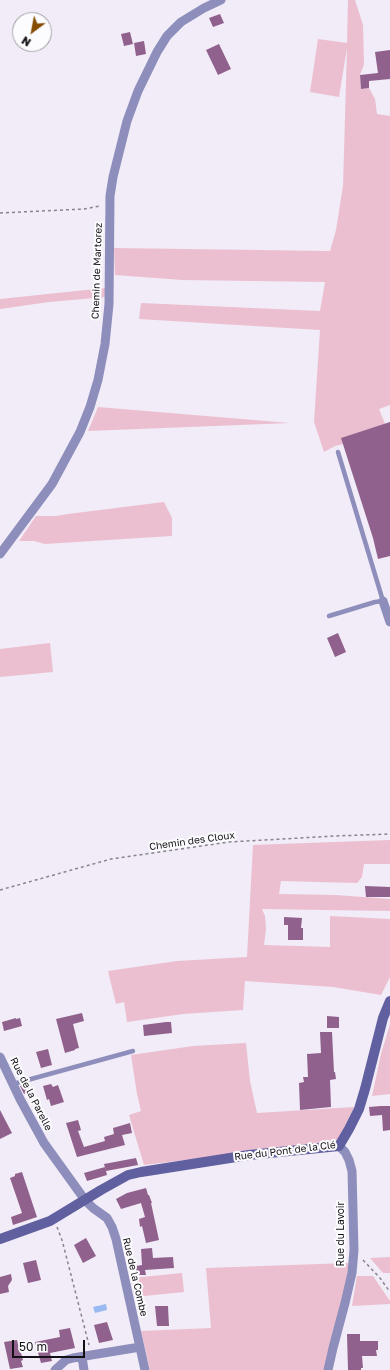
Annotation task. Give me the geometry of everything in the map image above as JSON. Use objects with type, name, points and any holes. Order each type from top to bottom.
[{"type":"street","name":"Chemin de Martorez","points":[[0,554],[52,484],[80,432],[90,407],[98,380],[109,304],[110,204],[113,177],[127,121],[144,77],[167,36],[181,22],[221,0]]},
{"type":"street","points":[[383,601],[390,622]]},
{"type":"street","name":"Rue du Pont de la Clé","points":[[0,1239],[50,1221],[128,1175],[249,1155],[339,1146],[359,1109],[390,1000]]},
{"type":"street","name":"Rue de la Parelle","points":[[0,1057],[33,1126],[85,1200]]},
{"type":"street","name":"Rue du Lavoir","points":[[328,1370],[350,1281],[354,1250],[352,1171],[345,1152],[339,1146]]},
{"type":"street","name":"Rue de la Combe","points":[[85,1200],[107,1218],[112,1227],[145,1370]]},
{"type":"street","points":[[55,1370],[66,1360],[140,1347]]},
{"type":"street","points":[[82,1357],[84,1370]]},
{"type":"lane","points":[[329,616],[383,601],[338,452]]},
{"type":"lane","points":[[13,1084],[133,1052]]},
{"type":"path","points":[[0,213],[84,209],[110,204]]},
{"type":"path","name":"Chemin des Cloux","points":[[0,890],[111,859],[229,842],[390,834]]},
{"type":"path","points":[[54,1218],[62,1240],[91,1355]]},
{"type":"path","points":[[354,1250],[380,1278],[390,1292]]},
{"type":"shaded area","points":[[348,0],[355,0],[363,25],[364,64],[360,75],[361,89],[369,88],[375,99],[377,114],[390,116],[390,405],[379,409],[385,424],[342,438],[343,444],[335,446],[324,452],[314,422],[320,330],[139,319],[141,303],[320,311],[325,282],[182,280],[115,275],[114,248],[330,251],[336,230],[343,186],[347,48],[339,97],[310,92],[318,39],[347,43]]},
{"type":"shaded area","points":[[105,288],[106,297],[49,302],[0,309],[0,299]]},
{"type":"shaded area","points":[[98,407],[290,423],[88,431]]},
{"type":"shaded area","points":[[164,502],[172,518],[172,536],[45,544],[34,541],[19,541],[36,516],[56,516]]},
{"type":"shaded area","points":[[50,643],[53,672],[0,677],[0,649]]},
{"type":"shaded area","points":[[390,840],[390,864],[364,864],[362,877],[357,883],[281,881],[279,894],[336,895],[390,899],[390,911],[262,909],[265,916],[266,929],[264,945],[330,947],[330,916],[390,919],[390,977],[381,995],[333,987],[245,981],[243,1010],[183,1014],[127,1022],[124,1002],[116,1004],[108,971],[177,961],[247,957],[253,845]]},
{"type":"shaded area","points":[[390,1024],[390,1094],[372,1096],[381,1054]]},
{"type":"shaded area","points":[[246,1043],[250,1081],[257,1113],[354,1107],[340,1137],[336,1142],[144,1165],[129,1115],[141,1111],[131,1055],[193,1046]]},
{"type":"shaded area","points":[[390,1257],[390,1273],[383,1273],[370,1258]]},
{"type":"shaded area","points":[[348,1263],[348,1276],[324,1370],[150,1370],[141,1331],[211,1328],[206,1268]]},
{"type":"shaded area","points":[[182,1273],[184,1292],[134,1297],[132,1278]]},
{"type":"shaded area","points":[[357,1276],[373,1276],[390,1301],[390,1304],[352,1306]]},
{"type":"water","points":[[106,1304],[107,1310],[95,1313],[93,1307]]},
{"type":"building","points":[[220,14],[224,23],[213,27],[209,18]]},
{"type":"building","points":[[130,32],[133,44],[124,46],[121,34]]},
{"type":"building","points":[[144,41],[146,54],[136,56],[134,43]]},
{"type":"building","points":[[219,44],[231,69],[218,75],[206,50]]},
{"type":"building","points":[[390,50],[390,79],[369,81],[369,88],[361,89],[360,75],[378,73],[375,52]]},
{"type":"building","points":[[390,422],[390,556],[378,559],[373,538],[341,438]]},
{"type":"building","points":[[338,633],[346,652],[335,657],[327,638]]},
{"type":"building","points":[[365,886],[390,887],[390,897],[366,897]]},
{"type":"building","points":[[284,917],[302,918],[301,928],[303,928],[303,940],[288,940],[288,925],[284,925]]},
{"type":"building","points":[[82,1013],[84,1021],[73,1024],[79,1048],[65,1053],[56,1019]]},
{"type":"building","points":[[327,1016],[339,1017],[339,1028],[327,1028]]},
{"type":"building","points":[[20,1018],[22,1026],[4,1031],[2,1022]]},
{"type":"building","points":[[171,1022],[172,1033],[144,1036],[143,1025]]},
{"type":"building","points":[[320,1032],[332,1032],[334,1072],[336,1079],[330,1080],[331,1107],[300,1110],[299,1083],[304,1082],[303,1077],[308,1077],[307,1054],[321,1053]]},
{"type":"building","points":[[48,1049],[52,1065],[41,1068],[36,1052]]},
{"type":"building","points":[[27,1084],[30,1091],[24,1094],[20,1086]]},
{"type":"building","points":[[51,1084],[53,1087],[58,1085],[64,1102],[51,1106],[49,1099],[47,1100],[43,1086]]},
{"type":"building","points":[[390,1106],[390,1130],[383,1131],[382,1115],[370,1116],[369,1107]]},
{"type":"building","points":[[0,1110],[12,1133],[0,1139]]},
{"type":"building","points":[[78,1120],[81,1130],[78,1131],[84,1147],[105,1141],[104,1137],[114,1134],[113,1128],[130,1123],[132,1133],[122,1135],[125,1145],[77,1157],[66,1123]]},
{"type":"building","points":[[136,1158],[138,1165],[106,1171],[104,1164]]},
{"type":"building","points":[[105,1167],[107,1175],[87,1181],[84,1173]]},
{"type":"building","points":[[22,1172],[37,1217],[13,1225],[11,1217],[22,1213],[10,1178],[15,1176],[15,1174]]},
{"type":"building","points":[[146,1188],[152,1203],[159,1240],[146,1243],[142,1226],[140,1227],[139,1219],[145,1217],[141,1203],[121,1209],[116,1199],[127,1193]]},
{"type":"building","points":[[86,1238],[96,1256],[83,1263],[74,1245]]},
{"type":"building","points":[[152,1248],[153,1258],[173,1257],[174,1268],[145,1270],[146,1275],[136,1275],[136,1266],[142,1265],[141,1249]]},
{"type":"building","points":[[36,1260],[41,1280],[28,1283],[23,1263]]},
{"type":"building","points":[[11,1274],[12,1280],[8,1286],[9,1292],[0,1294],[0,1277]]},
{"type":"building","points":[[155,1306],[168,1306],[169,1326],[157,1326]]},
{"type":"building","points":[[107,1322],[113,1340],[99,1343],[94,1325]]},
{"type":"building","points":[[70,1328],[75,1348],[50,1353],[52,1361],[41,1363],[35,1342],[60,1337],[59,1330]]},
{"type":"building","points":[[347,1334],[360,1334],[360,1341],[378,1341],[378,1350],[376,1350],[377,1356],[362,1356],[363,1368],[361,1368],[361,1370],[348,1370]]},
{"type":"building","points":[[17,1340],[23,1360],[21,1361],[23,1367],[10,1369],[4,1342]]}]
